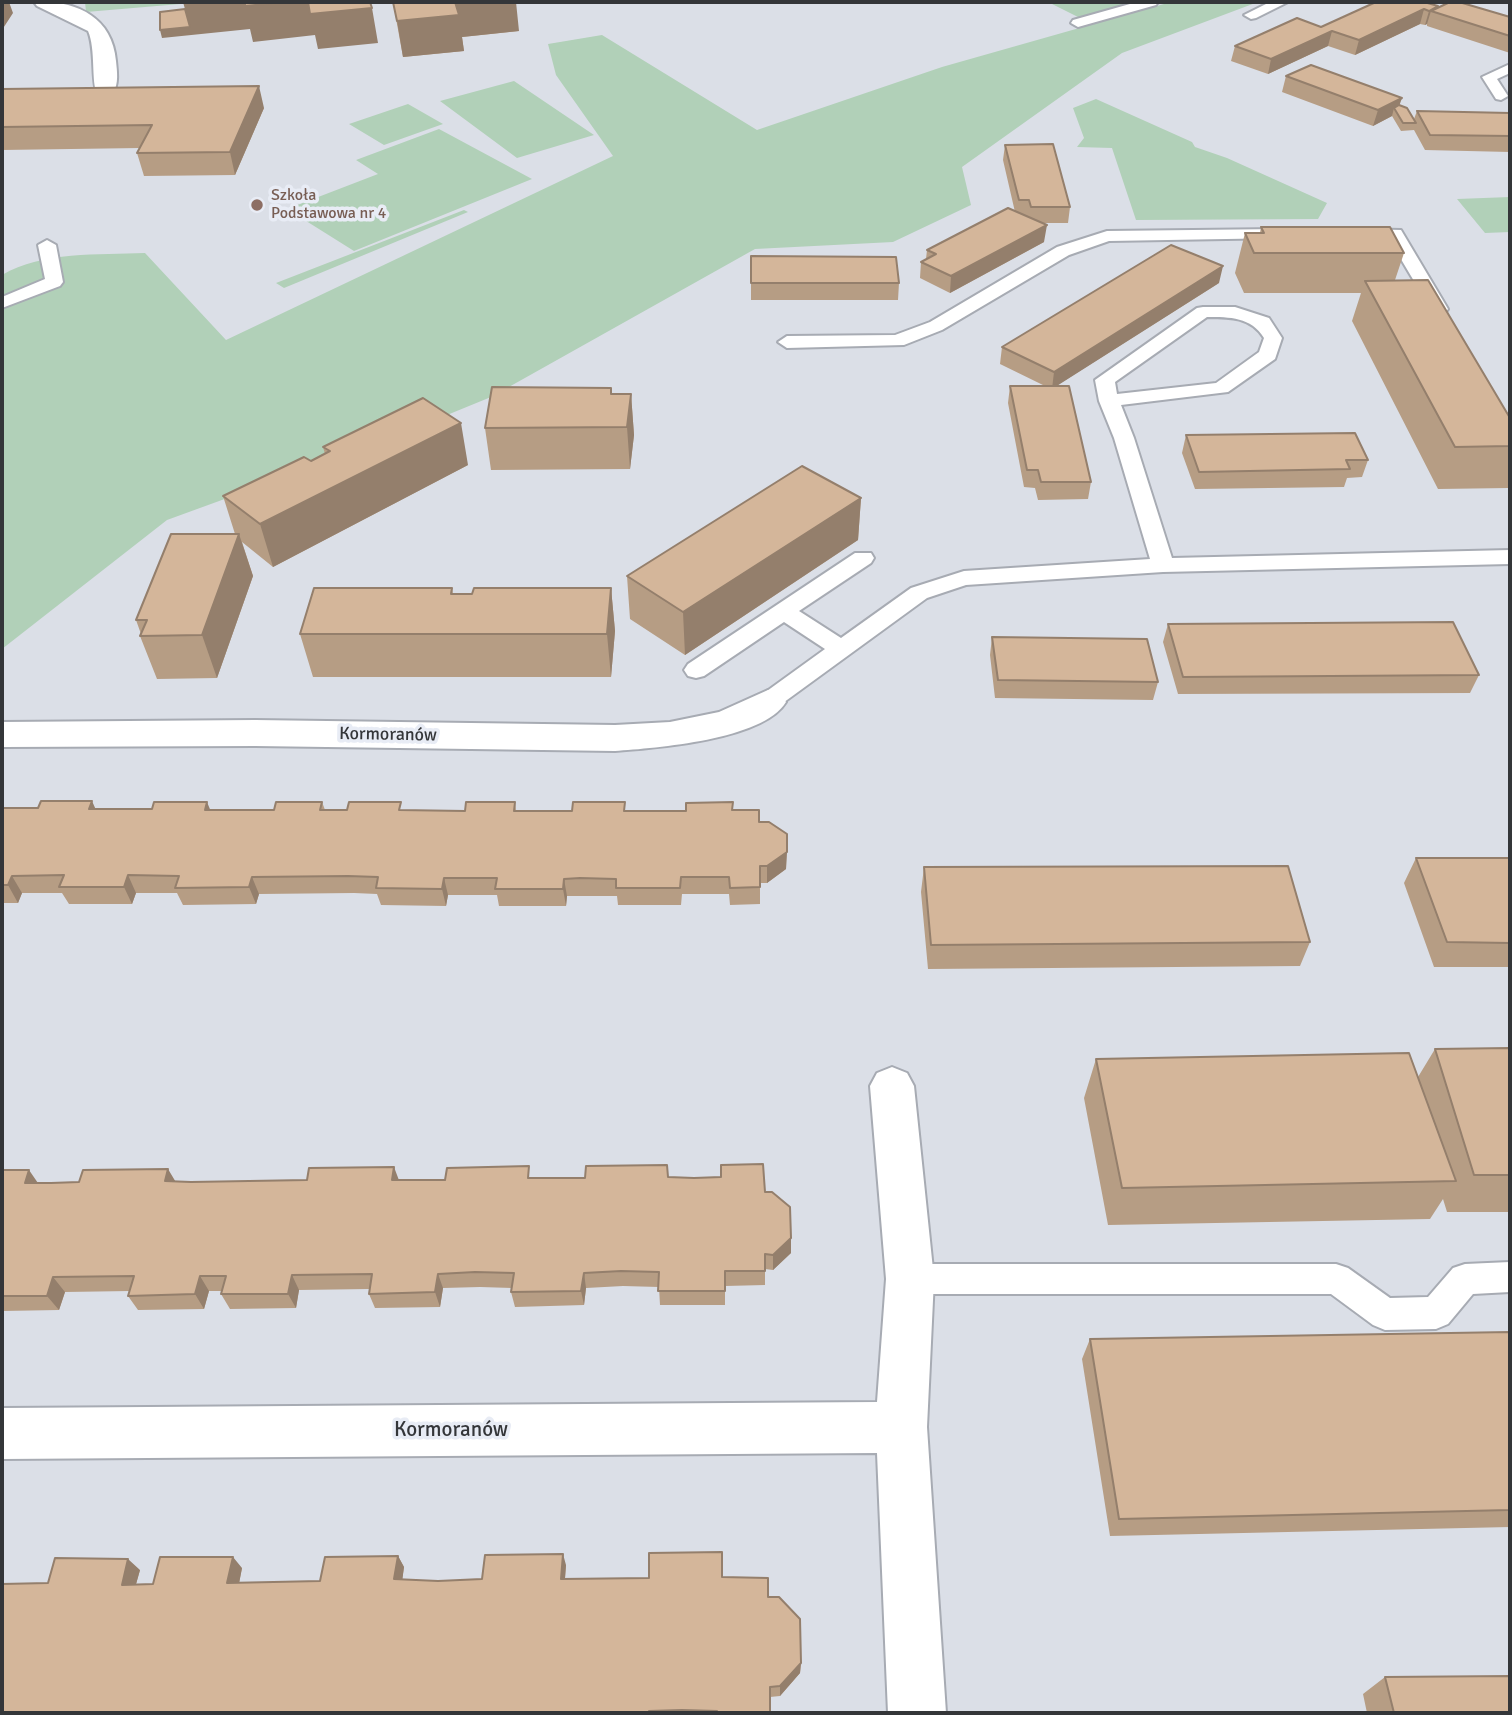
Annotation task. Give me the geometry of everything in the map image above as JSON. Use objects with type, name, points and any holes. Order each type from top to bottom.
[{"type":"street","points":[[44,2],[95,27],[101,37],[105,88]]},
{"type":"street","name":"Kormoranów","points":[[2,735],[255,733],[615,738],[670,735],[728,722],[768,702]]},
{"type":"street","points":[[892,1086],[910,1279],[901,1427],[917,1713]]},
{"type":"street","name":"Kormoranów","points":[[2,1434],[901,1427]]},
{"type":"lane","points":[[1078,23],[1151,2]]},
{"type":"lane","points":[[1251,15],[1281,2]]},
{"type":"lane","points":[[1501,96],[1489,77],[1510,68]]},
{"type":"lane","points":[[787,342],[897,341],[936,326],[1063,251],[1107,236],[1298,234]]},
{"type":"lane","points":[[1339,234],[1395,234],[1451,330]]},
{"type":"lane","points":[[2,303],[54,282],[47,245]]},
{"type":"lane","points":[[1109,401],[1221,388],[1268,355],[1273,338],[1263,322],[1235,312],[1203,312],[1105,380],[1109,401],[1124,438],[1163,565]]},
{"type":"lane","points":[[768,702],[919,593],[964,578],[1163,565],[1510,557]]},
{"type":"lane","points":[[695,670],[863,558]]},
{"type":"lane","points":[[783,611],[840,648]]},
{"type":"lane","points":[[910,1279],[1336,1279],[1385,1314],[1436,1313],[1465,1279],[1510,1278]]},
{"type":"green space","points":[[85,2],[204,2],[86,12]]},
{"type":"green space","points":[[1048,2],[1136,2],[1080,18]]},
{"type":"green space","points":[[1171,2],[1258,2],[1122,53],[962,167],[971,205],[893,242],[755,249],[491,397],[381,442],[167,520],[2,649],[2,275],[18,267],[53,258],[145,253],[226,340],[613,156],[556,75],[548,44],[602,35],[757,130],[942,67]]},
{"type":"green space","points":[[514,81],[594,135],[517,158],[440,101]]},
{"type":"green space","points":[[1096,99],[1192,142],[1195,147],[1227,158],[1327,203],[1318,219],[1136,220],[1112,148],[1077,147],[1084,138],[1073,108]]},
{"type":"green space","points":[[408,104],[443,124],[384,145],[349,124]]},
{"type":"green space","points":[[439,129],[532,179],[354,251],[287,209],[378,174],[356,160]]},
{"type":"green space","points":[[1510,197],[1510,232],[1485,233],[1457,199]]},
{"type":"green space","points":[[464,210],[468,212],[284,288],[276,283]]},
{"type":"building","points":[[245,2],[286,2],[245,6]]},
{"type":"building","points":[[308,2],[370,2],[372,8],[310,14]]},
{"type":"building","points":[[393,2],[455,2],[459,15],[397,21]]},
{"type":"building","points":[[1376,2],[1424,2],[1438,6],[1429,11],[1424,9],[1359,40],[1332,31],[1271,59],[1235,46],[1297,18],[1321,27]]},
{"type":"building","points":[[1450,2],[1459,2],[1510,17],[1510,36],[1431,11]]},
{"type":"building","points":[[185,9],[190,27],[160,30],[160,12]]},
{"type":"building","points":[[1311,65],[1402,98],[1378,110],[1286,76]]},
{"type":"building","points":[[259,86],[230,152],[137,153],[152,125],[2,127],[2,89]]},
{"type":"building","points":[[1399,105],[1407,108],[1416,123],[1403,123],[1394,108]]},
{"type":"building","points":[[1417,111],[1510,113],[1510,136],[1430,135]]},
{"type":"building","points":[[1053,144],[1070,207],[1031,207],[1029,200],[1019,200],[1005,145]]},
{"type":"building","points":[[1008,208],[1047,225],[951,276],[921,262],[936,254],[927,250]]},
{"type":"building","points":[[1261,227],[1390,227],[1404,253],[1254,253],[1245,233],[1264,233]]},
{"type":"building","points":[[1171,245],[1223,266],[1054,372],[1002,347]]},
{"type":"building","points":[[751,256],[896,257],[899,283],[751,283]]},
{"type":"building","points":[[1428,280],[1510,418],[1510,446],[1455,447],[1365,281]]},
{"type":"building","points":[[1010,386],[1069,386],[1091,482],[1041,482],[1038,470],[1027,470]]},
{"type":"building","points":[[492,387],[611,388],[611,394],[631,394],[627,427],[485,428]]},
{"type":"building","points":[[423,398],[461,423],[260,524],[223,496],[304,457],[311,461],[330,451],[323,447]]},
{"type":"building","points":[[1355,433],[1368,460],[1346,460],[1350,469],[1199,472],[1186,435]]},
{"type":"building","points":[[802,466],[861,498],[683,612],[627,576]]},
{"type":"building","points":[[171,534],[239,534],[202,635],[140,636],[147,620],[136,620]]},
{"type":"building","points":[[314,588],[452,588],[451,594],[472,594],[474,588],[611,588],[607,634],[300,634]]},
{"type":"building","points":[[1453,622],[1479,675],[1183,677],[1168,624]]},
{"type":"building","points":[[992,637],[1147,639],[1158,682],[998,680]]},
{"type":"building","points":[[41,801],[92,801],[89,809],[152,809],[154,802],[207,802],[205,810],[274,810],[276,802],[322,802],[320,810],[347,810],[349,802],[401,802],[399,810],[465,811],[466,802],[515,802],[514,811],[572,811],[573,802],[625,802],[624,811],[686,811],[686,803],[733,802],[732,810],[759,810],[759,822],[769,822],[787,834],[787,852],[767,866],[760,866],[760,887],[730,888],[729,877],[681,877],[680,888],[616,888],[616,879],[580,878],[564,879],[563,889],[495,889],[497,878],[444,878],[442,889],[376,888],[378,877],[348,876],[252,877],[249,887],[175,888],[179,876],[128,875],[124,887],[59,887],[64,875],[12,876],[8,885],[2,885],[2,808],[38,808]]},
{"type":"building","points":[[1416,858],[1510,858],[1510,943],[1447,942]]},
{"type":"building","points":[[1288,866],[1310,942],[931,945],[924,867]]},
{"type":"building","points":[[1510,1048],[1510,1175],[1474,1175],[1435,1049]]},
{"type":"building","points":[[1409,1053],[1456,1181],[1122,1188],[1096,1059]]},
{"type":"building","points":[[763,1164],[765,1192],[772,1192],[790,1207],[791,1238],[773,1255],[765,1254],[765,1271],[725,1271],[725,1291],[658,1291],[659,1272],[621,1271],[584,1273],[581,1291],[511,1292],[514,1273],[475,1272],[438,1274],[435,1292],[369,1294],[372,1274],[292,1275],[288,1294],[221,1294],[226,1276],[200,1276],[195,1294],[128,1296],[134,1276],[53,1277],[47,1296],[2,1296],[2,1170],[29,1170],[25,1183],[79,1182],[83,1170],[168,1169],[165,1181],[191,1182],[307,1180],[309,1168],[394,1167],[392,1180],[445,1180],[447,1168],[529,1166],[528,1178],[585,1178],[586,1166],[667,1165],[668,1177],[694,1178],[721,1177],[721,1165]]},
{"type":"building","points":[[1510,1332],[1510,1510],[1119,1519],[1090,1339]]},
{"type":"building","points":[[722,1552],[722,1577],[768,1578],[768,1597],[779,1597],[800,1619],[801,1663],[780,1686],[770,1687],[770,1713],[682,1710],[649,1713],[2,1713],[2,1584],[48,1583],[55,1558],[128,1559],[122,1585],[153,1584],[160,1557],[233,1557],[227,1583],[320,1581],[325,1557],[398,1556],[394,1579],[482,1579],[485,1555],[563,1554],[561,1579],[649,1578],[649,1553]]},
{"type":"building","points":[[1510,1676],[1510,1713],[1394,1713],[1385,1677]]},
{"type":"place","name":"Szkoła Podstawowa nr 4","points":[[257,205]]}]
